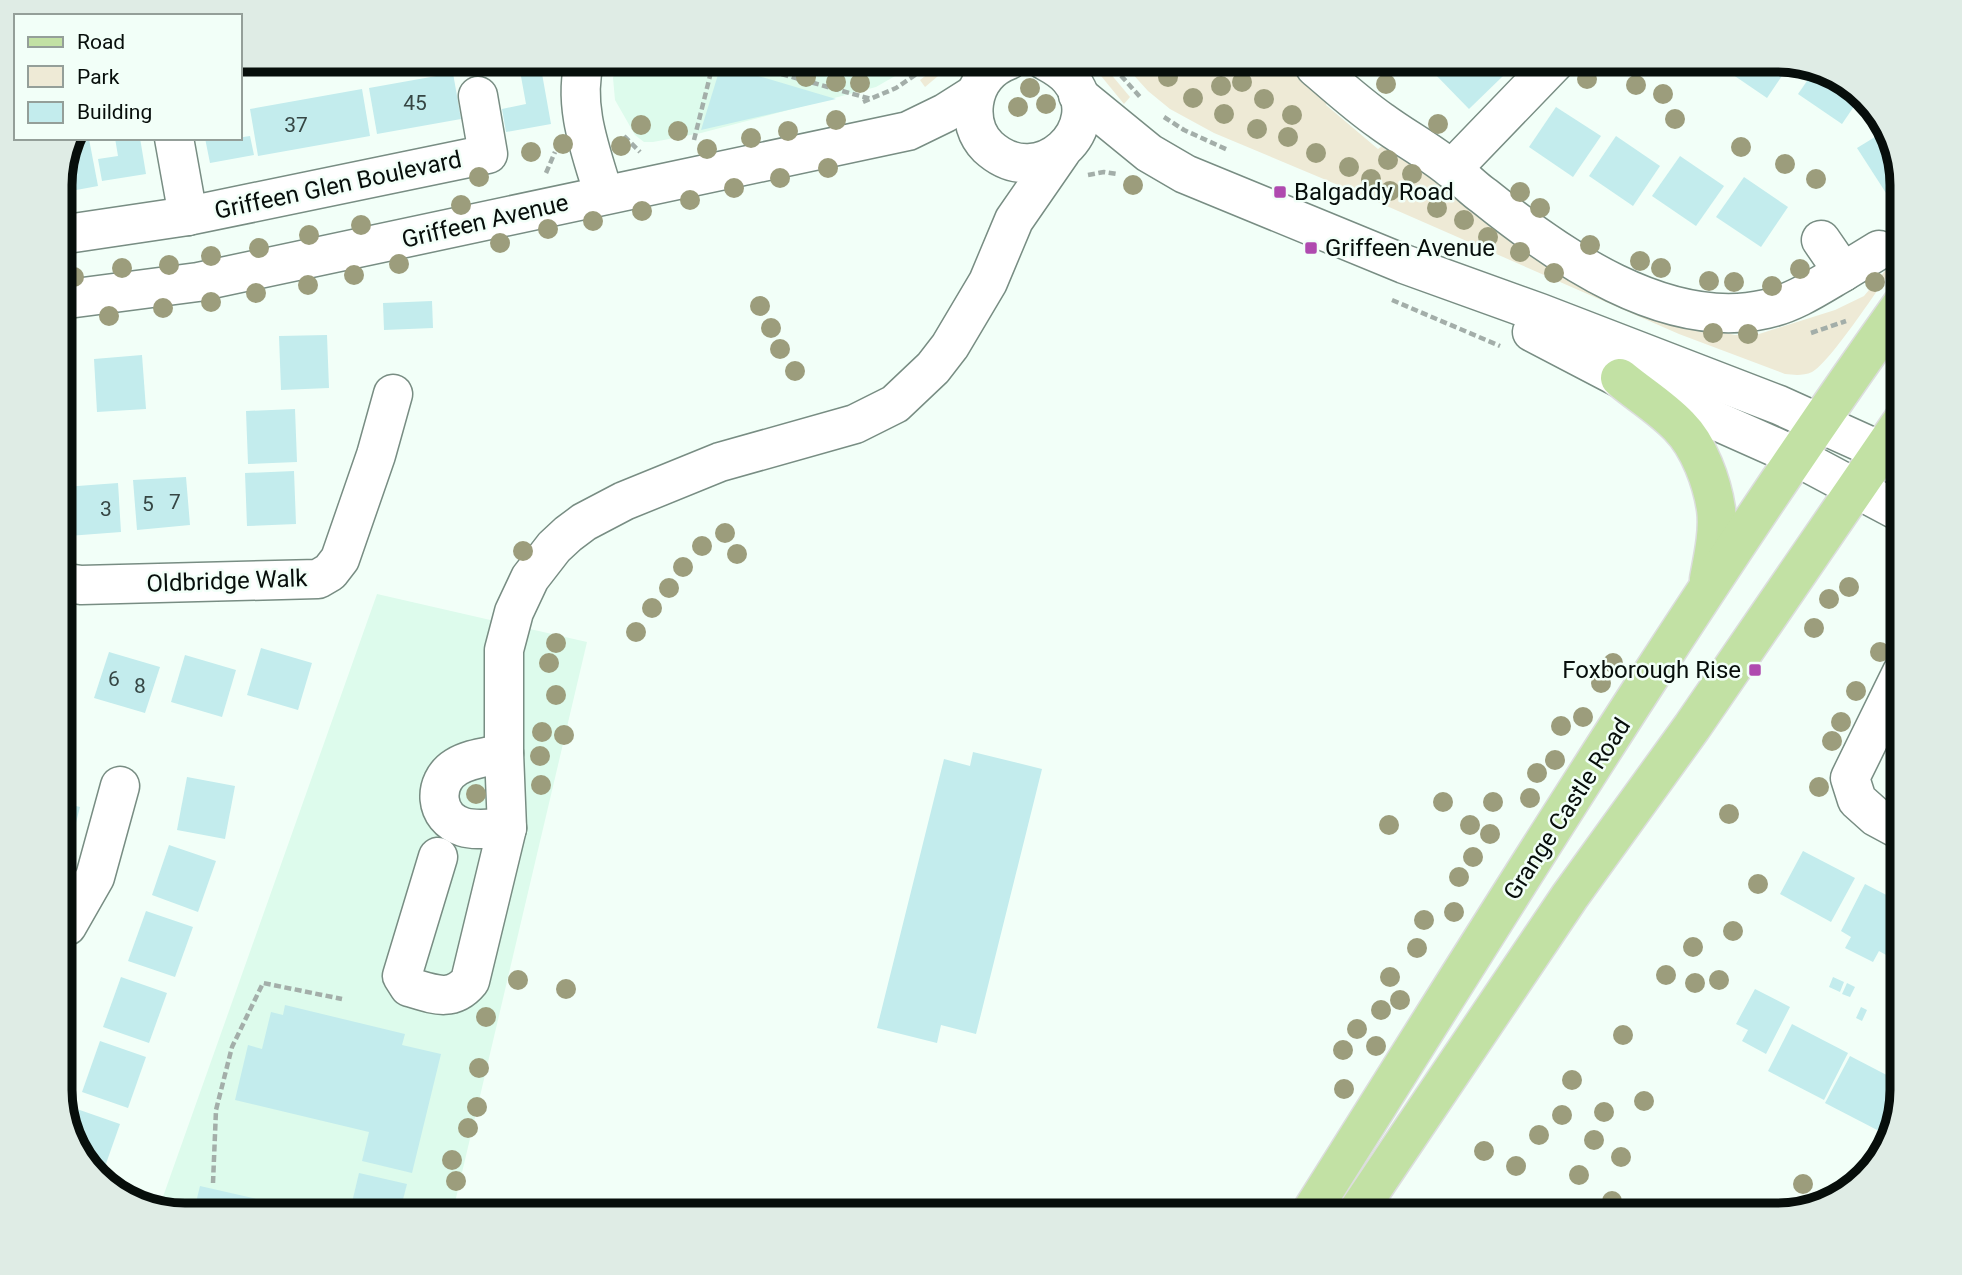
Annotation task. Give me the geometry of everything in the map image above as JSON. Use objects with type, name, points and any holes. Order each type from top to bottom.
[{"type":"main road","name":"Grange Castle Road","points":[[1317,1203],[1706,592],[1795,456],[1890,321]]},
{"type":"main road","points":[[1620,378],[1679,426],[1695,446],[1717,510],[1714,552],[1706,592]]},
{"type":"main road","name":"Grange Castle Road","points":[[1364,1203],[1570,896],[1692,727],[1857,489],[1890,453]]},
{"type":"street","points":[[583,72],[579,95],[589,146],[604,195]]},
{"type":"street","points":[[1321,72],[1380,121],[1452,169],[1482,196],[1568,258],[1647,296],[1692,310],[1718,313],[1766,309],[1801,296],[1879,250]]},
{"type":"street","points":[[1452,169],[1545,72]]},
{"type":"street","points":[[989,73],[973,111],[976,128],[991,149],[1014,220]]},
{"type":"street","name":"Griffeen Avenue","points":[[72,298],[198,282],[908,131],[945,113],[989,73]]},
{"type":"street","points":[[438,857],[402,975],[409,987],[448,997],[456,994],[470,981],[507,828],[504,753],[505,650],[521,595],[530,578],[554,547],[584,522],[624,501],[720,462],[855,424],[895,404],[927,374],[950,346],[988,282],[1014,220],[1078,127],[1081,111],[1064,74]]},
{"type":"street","points":[[1064,74],[1149,153],[1185,174],[1404,264],[1540,313],[1819,422],[1890,444]]},
{"type":"street","name":"Griffeen Glen Boulevard","points":[[72,233],[188,216],[488,154],[478,96]]},
{"type":"street","name":"Griffeen Avenue","points":[[908,131],[951,135],[991,149],[1013,162],[1029,164],[1046,161],[1066,147]]},
{"type":"street","name":"Griffeen Glen Boulevard","points":[[174,140],[188,216]]},
{"type":"street","points":[[1066,147],[1149,153]]},
{"type":"street","points":[[1821,240],[1843,272]]},
{"type":"street","points":[[1404,264],[1620,378],[1795,456],[1890,507]]},
{"type":"street","name":"Oldbridge Walk","points":[[72,584],[318,579],[330,572],[340,559],[376,455],[393,394]]},
{"type":"street","points":[[1890,696],[1850,778],[1857,800],[1876,817],[1890,825]]},
{"type":"street","points":[[504,753],[469,761],[456,767],[440,785],[439,796],[442,810],[448,818],[462,827],[507,828]]},
{"type":"street","points":[[72,917],[95,877],[120,786]]},
{"type":"path","points":[[694,140],[711,72]]},
{"type":"path","points":[[776,72],[872,99]]},
{"type":"path","points":[[1104,160],[1104,172]]},
{"type":"path","points":[[213,1183],[216,1110],[232,1047],[262,983],[342,999]]},
{"type":"shaded area","points":[[615,72],[902,72],[876,87],[701,133],[653,142],[644,142],[635,135],[615,100]]},
{"type":"shaded area","points":[[377,594],[587,642],[455,1203],[185,1203],[162,1200]]},
{"type":"green space","points":[[930,72],[943,72],[925,87],[920,80]]},
{"type":"green space","points":[[1098,72],[1109,72],[1130,97],[1124,104]]},
{"type":"green space","points":[[1131,72],[1304,72],[1326,90],[1326,105],[1378,149],[1385,144],[1663,319],[1735,335],[1759,334],[1835,310],[1864,296],[1890,265],[1890,272],[1843,339],[1820,366],[1805,374],[1785,374],[1679,334],[1214,133],[1170,109]]},
{"type":"building","points":[[520,72],[542,72],[551,124],[506,132],[502,109],[526,104]]},
{"type":"building","points":[[719,72],[745,72],[836,99],[701,130]]},
{"type":"building","points":[[1433,72],[1501,72],[1504,75],[1469,109]]},
{"type":"building","points":[[1729,72],[1784,72],[1767,98]]},
{"type":"building","points":[[453,73],[461,119],[377,134],[369,88]]},
{"type":"building","points":[[1810,77],[1840,91],[1856,104],[1842,124],[1798,94]]},
{"type":"building","points":[[362,89],[370,136],[258,156],[250,109]]},
{"type":"building","points":[[1556,107],[1601,136],[1573,177],[1529,147]]},
{"type":"building","points":[[1878,135],[1889,170],[1890,190],[1886,193],[1857,148]]},
{"type":"building","points":[[250,136],[254,155],[210,163],[205,140],[242,140],[242,137]]},
{"type":"building","points":[[1616,136],[1660,166],[1633,206],[1589,176]]},
{"type":"building","points":[[89,140],[98,186],[72,191],[72,177],[81,141]]},
{"type":"building","points":[[115,140],[140,140],[146,174],[102,181],[98,159],[118,156]]},
{"type":"building","points":[[1680,156],[1724,186],[1696,226],[1652,196]]},
{"type":"building","points":[[1744,177],[1788,207],[1761,247],[1716,217]]},
{"type":"building","points":[[432,301],[433,328],[384,330],[383,303]]},
{"type":"building","points":[[327,335],[329,388],[281,390],[279,336]]},
{"type":"building","points":[[142,355],[146,409],[97,412],[94,359]]},
{"type":"building","points":[[295,409],[297,462],[248,464],[246,411]]},
{"type":"building","points":[[294,471],[296,524],[247,526],[245,473]]},
{"type":"building","points":[[186,477],[190,525],[137,530],[133,480]]},
{"type":"building","points":[[118,483],[121,532],[72,536],[72,486]]},
{"type":"building","points":[[261,648],[312,663],[298,710],[247,695]]},
{"type":"building","points":[[109,652],[160,667],[145,713],[94,698]]},
{"type":"building","points":[[185,655],[236,670],[222,717],[171,702]]},
{"type":"building","points":[[973,752],[1042,769],[976,1034],[941,1025],[937,1043],[877,1028],[944,759],[970,766]]},
{"type":"building","points":[[187,777],[235,786],[225,839],[177,830]]},
{"type":"building","points":[[72,805],[80,807],[72,838]]},
{"type":"building","points":[[169,845],[216,861],[198,912],[152,895]]},
{"type":"building","points":[[1803,851],[1855,878],[1831,922],[1780,894]]},
{"type":"building","points":[[1865,884],[1890,897],[1890,957],[1879,951],[1873,962],[1845,948],[1851,937],[1841,931]]},
{"type":"building","points":[[146,911],[193,927],[175,977],[128,961]]},
{"type":"building","points":[[121,977],[167,993],[149,1043],[103,1027]]},
{"type":"building","points":[[1833,977],[1844,982],[1840,992],[1829,987]]},
{"type":"building","points":[[1847,983],[1855,987],[1850,997],[1842,994]]},
{"type":"building","points":[[1755,989],[1790,1007],[1766,1054],[1742,1041],[1748,1030],[1736,1024]]},
{"type":"building","points":[[285,1005],[405,1034],[402,1045],[441,1054],[412,1173],[362,1161],[369,1132],[235,1100],[248,1045],[262,1049],[271,1012],[283,1015]]},
{"type":"building","points":[[1861,1007],[1867,1010],[1862,1021],[1856,1018]]},
{"type":"building","points":[[1792,1024],[1848,1053],[1824,1100],[1768,1071]]},
{"type":"building","points":[[100,1041],[146,1057],[128,1108],[82,1092]]},
{"type":"building","points":[[1850,1056],[1890,1077],[1889,1105],[1881,1132],[1825,1103]]},
{"type":"building","points":[[74,1109],[120,1124],[104,1169],[87,1147]]},
{"type":"building","points":[[359,1173],[407,1184],[402,1203],[352,1203]]},
{"type":"building","points":[[200,1186],[274,1203],[196,1203]]},
{"type":"place","name":"Balgaddy Road","points":[[1280,192]]},
{"type":"place","name":"Griffeen Avenue","points":[[1311,248]]},
{"type":"place","name":"Foxborough Rise","points":[[1755,670]]}]
